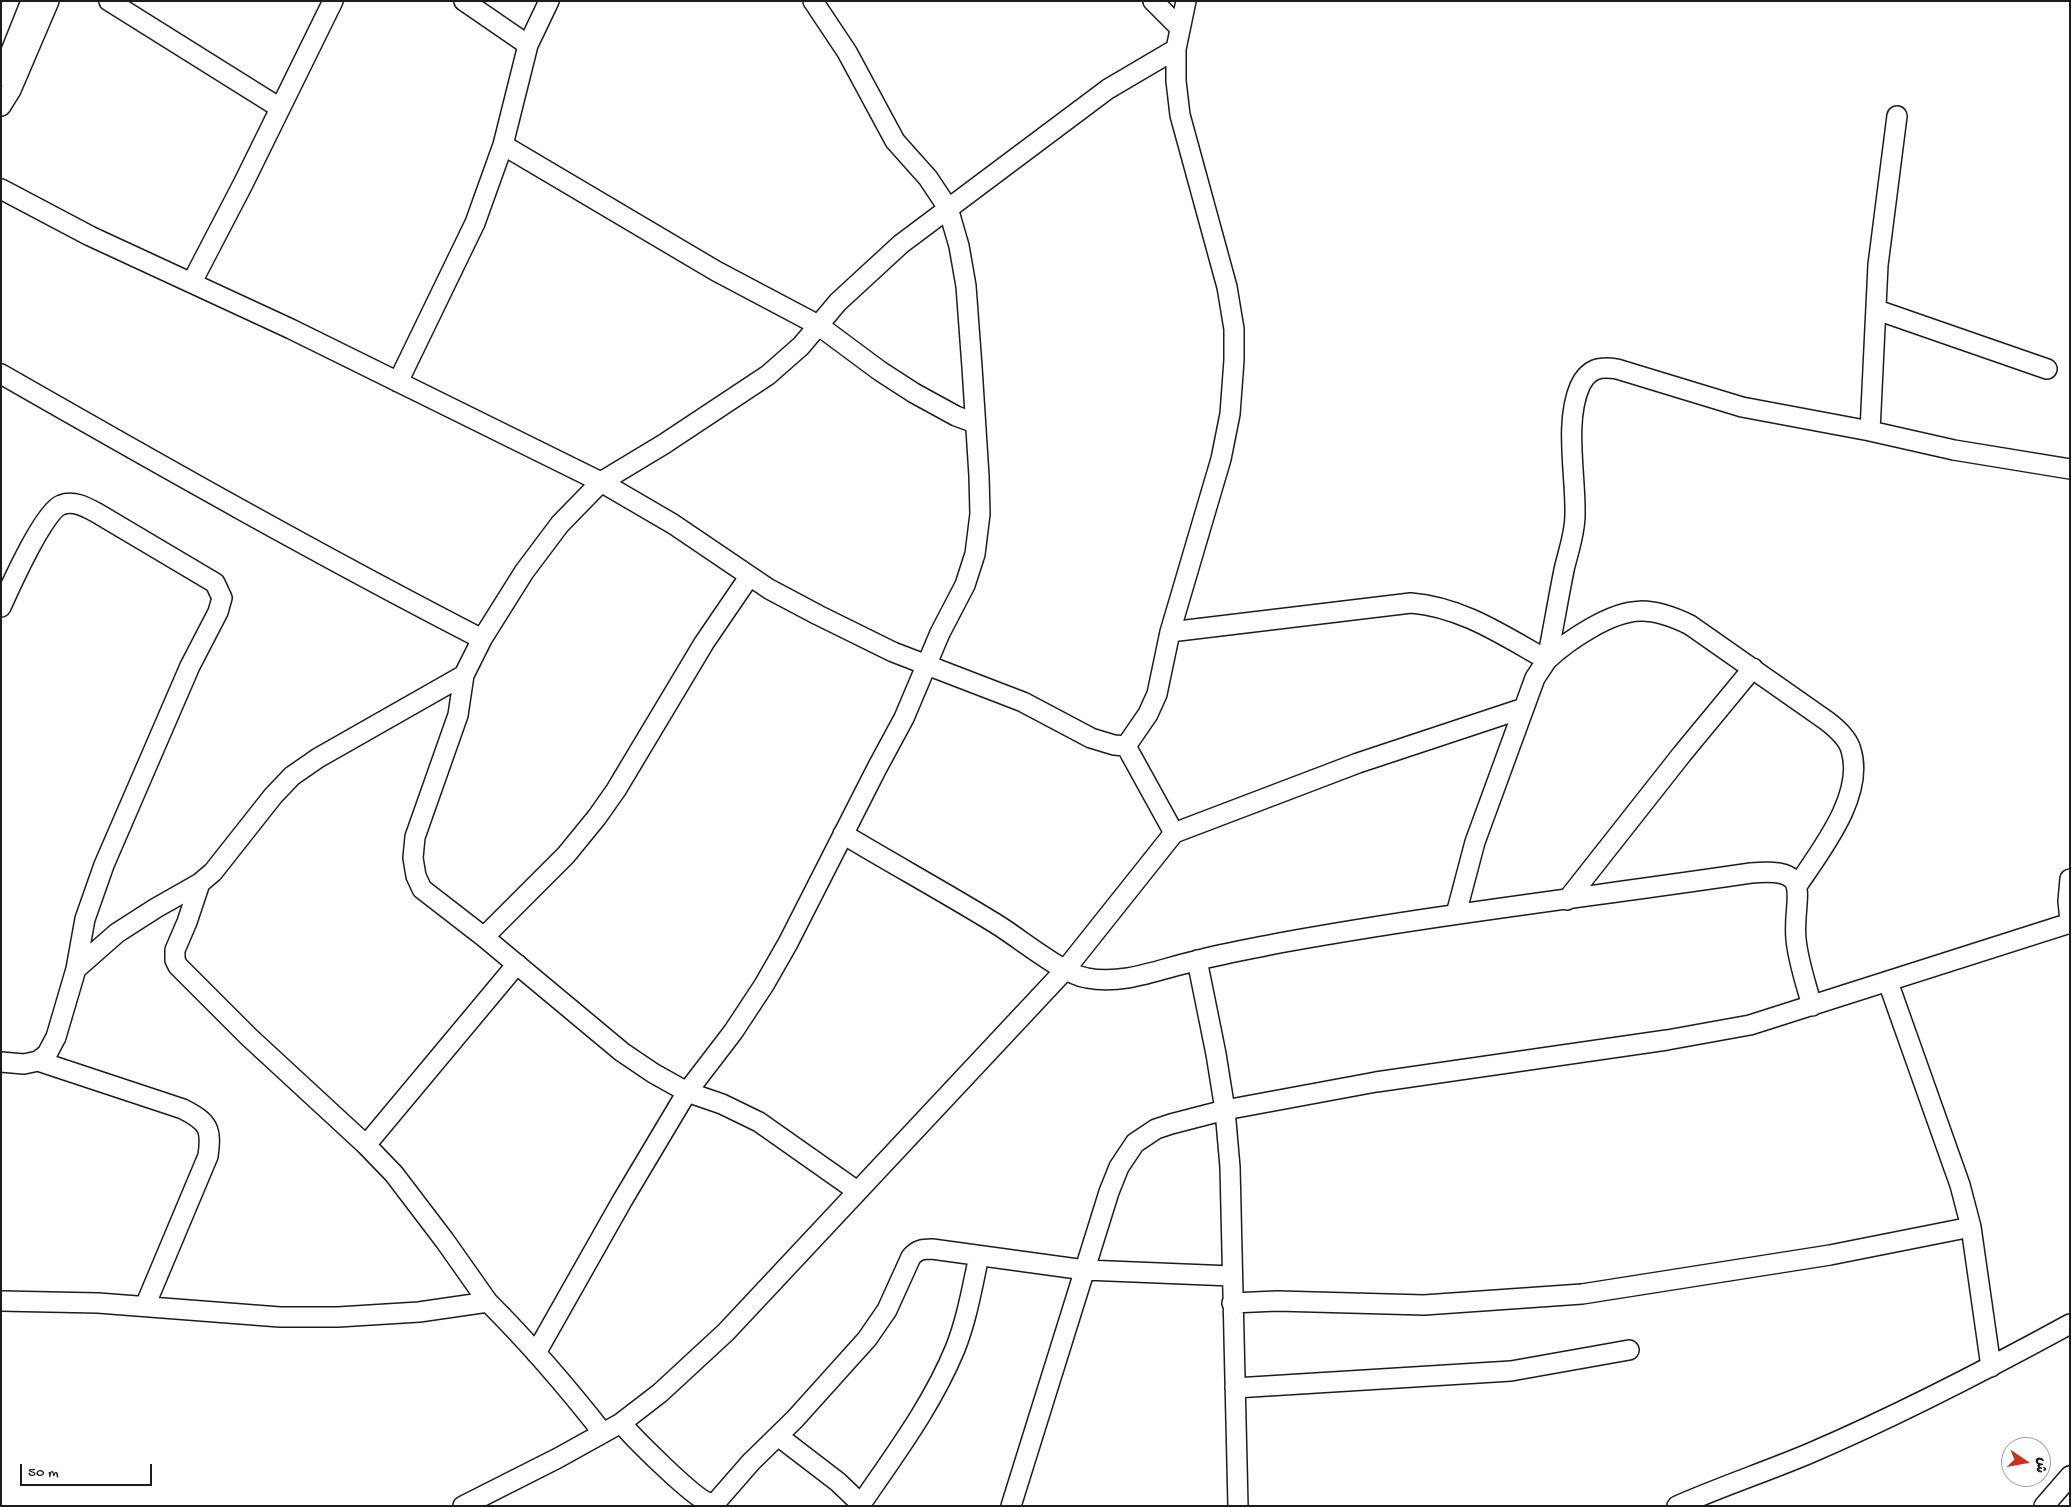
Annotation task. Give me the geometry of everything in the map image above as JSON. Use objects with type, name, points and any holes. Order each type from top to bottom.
[{"type":"street","points":[[1,76],[31,1]]},
{"type":"street","points":[[1,106],[11,90],[49,1]]},
{"type":"street","points":[[109,1],[280,108]]},
{"type":"street","points":[[192,282],[333,1]]},
{"type":"street","points":[[464,1],[528,45]]},
{"type":"street","points":[[398,382],[475,223],[503,145],[528,45],[549,1]]},
{"type":"street","points":[[536,1353],[622,1201],[687,1092],[733,1032],[764,986],[788,943],[904,718],[926,664],[966,586],[975,554],[980,514],[979,476],[966,286],[959,246],[948,208],[928,178],[895,141],[847,52],[813,1]]},
{"type":"street","points":[[1153,1],[1180,28]]},
{"type":"street","points":[[1126,746],[1148,714],[1157,694],[1170,632],[1221,459],[1230,414],[1234,329],[1227,287],[1180,115],[1176,81],[1176,49],[1186,1]]},
{"type":"street","points":[[857,1191],[759,1122],[722,1104],[687,1092],[653,1074],[622,1052],[484,937],[422,889],[416,876],[413,858],[415,838],[458,715],[464,675],[482,639],[524,572],[560,524],[601,482],[664,444],[768,375],[801,346],[838,302],[873,268],[948,208],[1108,89],[1176,49]]},
{"type":"street","points":[[1870,431],[1878,264],[1882,219],[1897,116]]},
{"type":"street","points":[[503,145],[716,271],[818,325],[880,371],[914,393],[956,416],[975,423]]},
{"type":"street","points":[[1,189],[90,236],[192,282],[601,482],[673,524],[750,577],[826,619],[892,652],[1024,702],[1097,740],[1114,746],[1126,746]]},
{"type":"street","points":[[1876,310],[2047,369]]},
{"type":"street","points":[[1547,660],[1575,515],[1572,452],[1574,413],[1583,380],[1597,368],[1617,369],[1742,408],[1870,431],[1954,450],[2070,469]]},
{"type":"street","points":[[1,374],[176,475],[482,639]]},
{"type":"street","points":[[1,607],[16,575],[52,510],[68,503],[84,506],[97,513],[215,583],[222,598],[218,612],[190,666],[104,865],[85,919],[76,969],[56,1037],[47,1054],[38,1061],[24,1064],[1,1062]]},
{"type":"street","points":[[484,937],[566,855],[597,817],[616,790],[704,643],[750,577]]},
{"type":"street","points":[[1170,632],[1411,603],[1427,604],[1463,614],[1547,660]]},
{"type":"street","points":[[1456,914],[1475,842],[1535,678],[1547,660],[1560,649],[1604,620],[1622,613],[1640,611],[1666,615],[1690,625],[1827,720],[1840,732],[1851,748],[1855,768],[1851,790],[1830,836],[1797,886]]},
{"type":"street","points":[[1567,900],[1682,754],[1753,668]]},
{"type":"street","points":[[76,969],[117,933],[200,883],[213,872],[273,796],[306,765],[464,675]]},
{"type":"street","points":[[463,1506],[558,1458],[621,1423],[660,1393],[726,1332],[1065,970],[1174,833],[1358,762],[1524,708]]},
{"type":"street","points":[[1126,746],[1174,833]]},
{"type":"street","points":[[843,834],[992,922],[1065,970],[1085,978],[1124,980],[1197,960],[1360,929],[1456,914],[1768,872],[1780,872],[1789,876],[1797,886],[1799,898],[1796,940],[1812,1006]]},
{"type":"street","points":[[1011,1506],[1109,1192],[1119,1167],[1136,1143],[1156,1129],[1225,1110],[1376,1082],[1709,1033],[1750,1025],[2070,922],[2068,901],[2070,879]]},
{"type":"street","points":[[200,883],[175,950],[175,960],[178,966],[249,1037],[366,1145],[394,1174],[419,1205],[488,1302],[570,1391],[603,1433]]},
{"type":"street","points":[[1197,960],[1225,1110],[1230,1167],[1238,1506]]},
{"type":"street","points":[[366,1145],[517,964]]},
{"type":"street","points":[[1888,982],[1949,1152],[1970,1227],[1991,1367]]},
{"type":"street","points":[[38,1061],[183,1109],[194,1115],[209,1131],[208,1156],[145,1306]]},
{"type":"street","points":[[1232,1303],[1277,1301],[1424,1305],[1582,1294],[1830,1255],[1970,1227]]},
{"type":"street","points":[[621,1423],[650,1454],[695,1493],[711,1503],[718,1501],[750,1462],[814,1398],[878,1326],[910,1257],[916,1251],[932,1249],[1085,1270],[1232,1276]]},
{"type":"street","points":[[778,1436],[838,1482],[863,1505],[922,1414],[955,1349],[967,1312],[979,1256]]},
{"type":"street","points":[[1,1301],[98,1303],[299,1317],[418,1312],[488,1302]]},
{"type":"street","points":[[1677,1506],[1807,1454],[1991,1367],[2070,1324]]},
{"type":"street","points":[[1235,1388],[1511,1371],[1629,1350]]},
{"type":"street","points":[[2044,1506],[2070,1476]]}]
